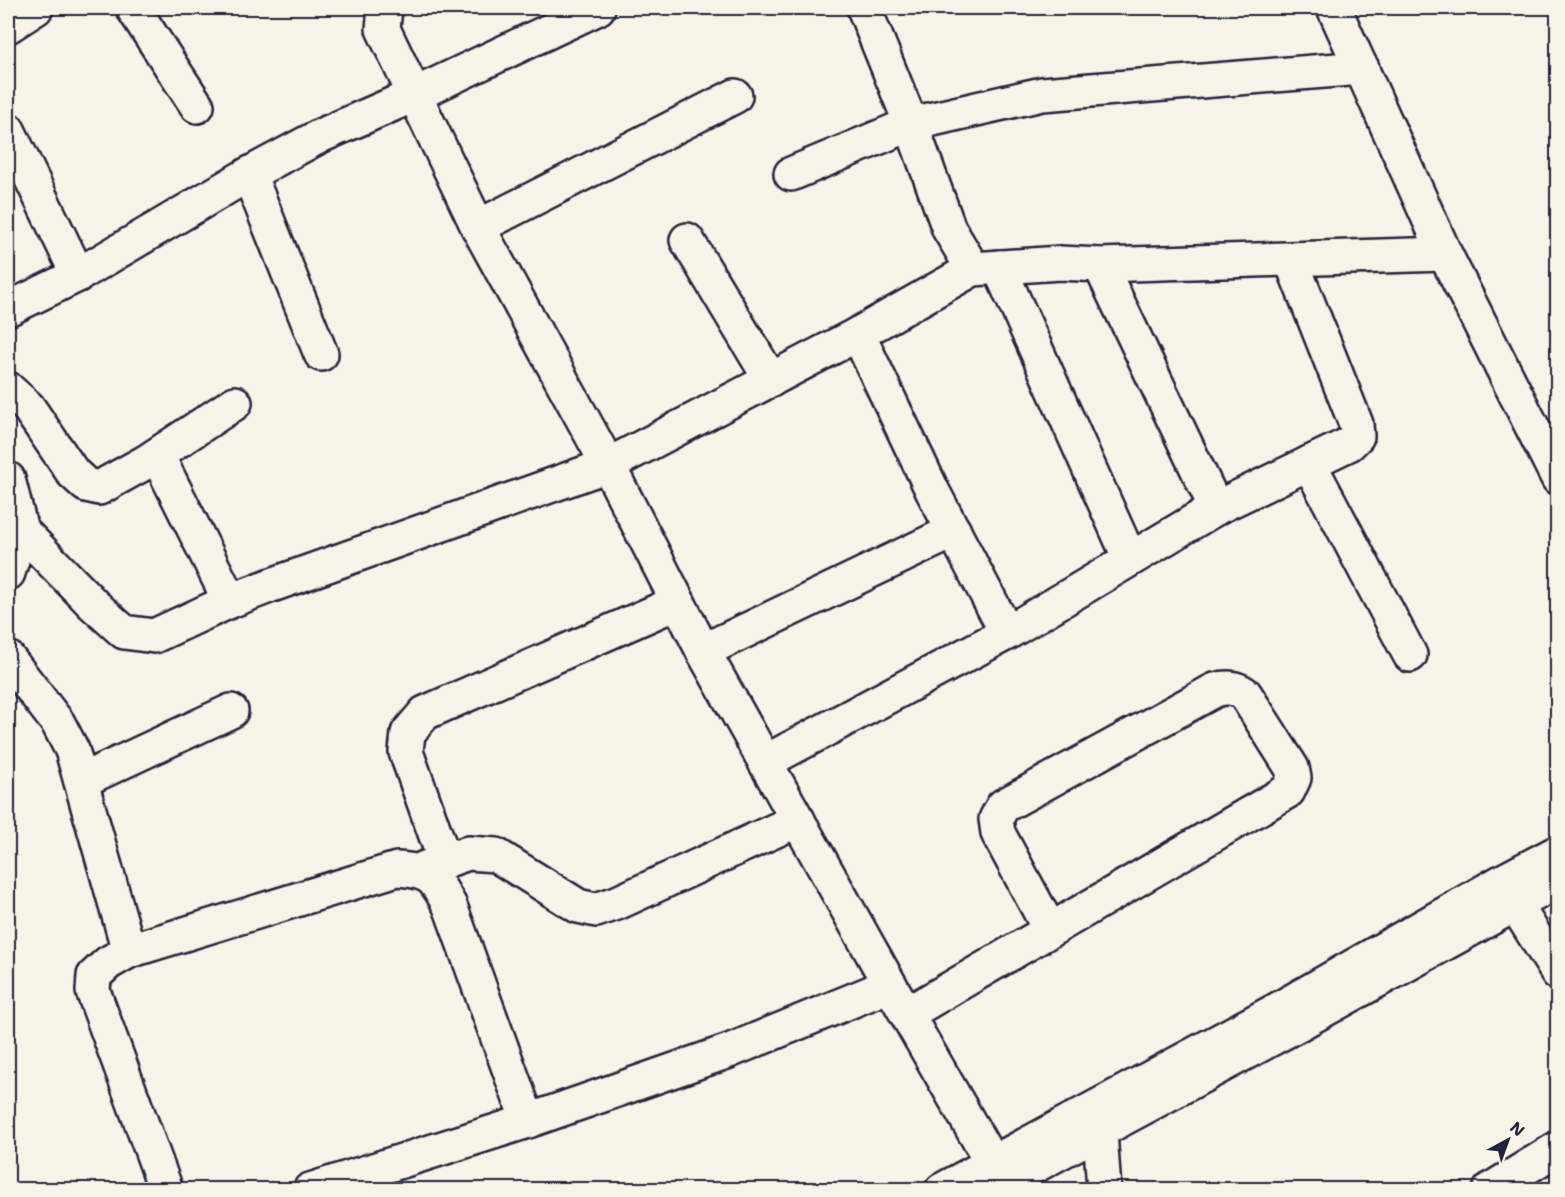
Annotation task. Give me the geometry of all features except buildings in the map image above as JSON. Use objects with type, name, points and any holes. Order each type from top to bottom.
[{"type":"street","points":[[8,26],[36,8]]},
{"type":"street","points":[[133,8],[197,106]]},
{"type":"street","points":[[385,8],[383,29],[478,227],[608,465],[703,651],[908,1014],[995,1178]]},
{"type":"street","points":[[8,309],[78,275],[249,174],[320,136],[598,8]]},
{"type":"street","points":[[864,8],[949,229],[986,268],[1130,560]]},
{"type":"street","points":[[1334,8],[1445,254],[1557,478]]},
{"type":"street","points":[[791,174],[910,124],[1042,94],[1362,68]]},
{"type":"street","points":[[478,227],[735,96]]},
{"type":"street","points":[[8,130],[78,275]]},
{"type":"street","points":[[249,174],[321,354]]},
{"type":"street","points":[[687,240],[771,380]]},
{"type":"street","points":[[8,479],[21,530],[94,605],[124,632],[154,636],[230,601],[608,465],[986,268],[1060,263],[1100,266],[1445,254]]},
{"type":"street","points":[[765,762],[1007,633],[1216,508],[1349,444],[1356,436],[1356,424],[1291,260]]},
{"type":"street","points":[[1100,266],[1216,508]]},
{"type":"street","points":[[858,334],[933,492],[1007,633]]},
{"type":"street","points":[[8,389],[28,407],[73,473],[86,485],[99,488],[157,455],[235,403]]},
{"type":"street","points":[[157,455],[230,601]]},
{"type":"street","points":[[1309,463],[1410,655]]},
{"type":"street","points":[[8,573],[21,530]]},
{"type":"street","points":[[703,651],[954,531]]},
{"type":"street","points":[[528,1121],[450,906],[438,884],[406,752],[408,732],[425,713],[678,602]]},
{"type":"street","points":[[8,658],[58,723],[72,750],[129,951]]},
{"type":"street","points":[[908,1014],[1288,791],[1294,778],[1292,768],[1245,694],[1236,688],[1225,687],[1215,690],[1003,806],[996,819],[998,833],[1050,930]]},
{"type":"street","points":[[81,781],[231,711]]},
{"type":"street","points":[[160,1187],[93,991],[94,976],[108,963],[129,951],[397,869],[433,866],[468,853],[496,855],[578,906],[596,910],[617,903],[798,820]]},
{"type":"street","points":[[942,1190],[995,1178],[1100,1132],[1508,894],[1557,852]]},
{"type":"street","points":[[995,1178],[1273,1012],[1508,894],[1557,881]]},
{"type":"street","points":[[1508,894],[1557,973]]},
{"type":"street","points":[[329,1187],[729,1051],[890,985]]},
{"type":"street","points":[[1100,1132],[1104,1190]]},
{"type":"street","points":[[1490,1190],[1557,1148]]}]
